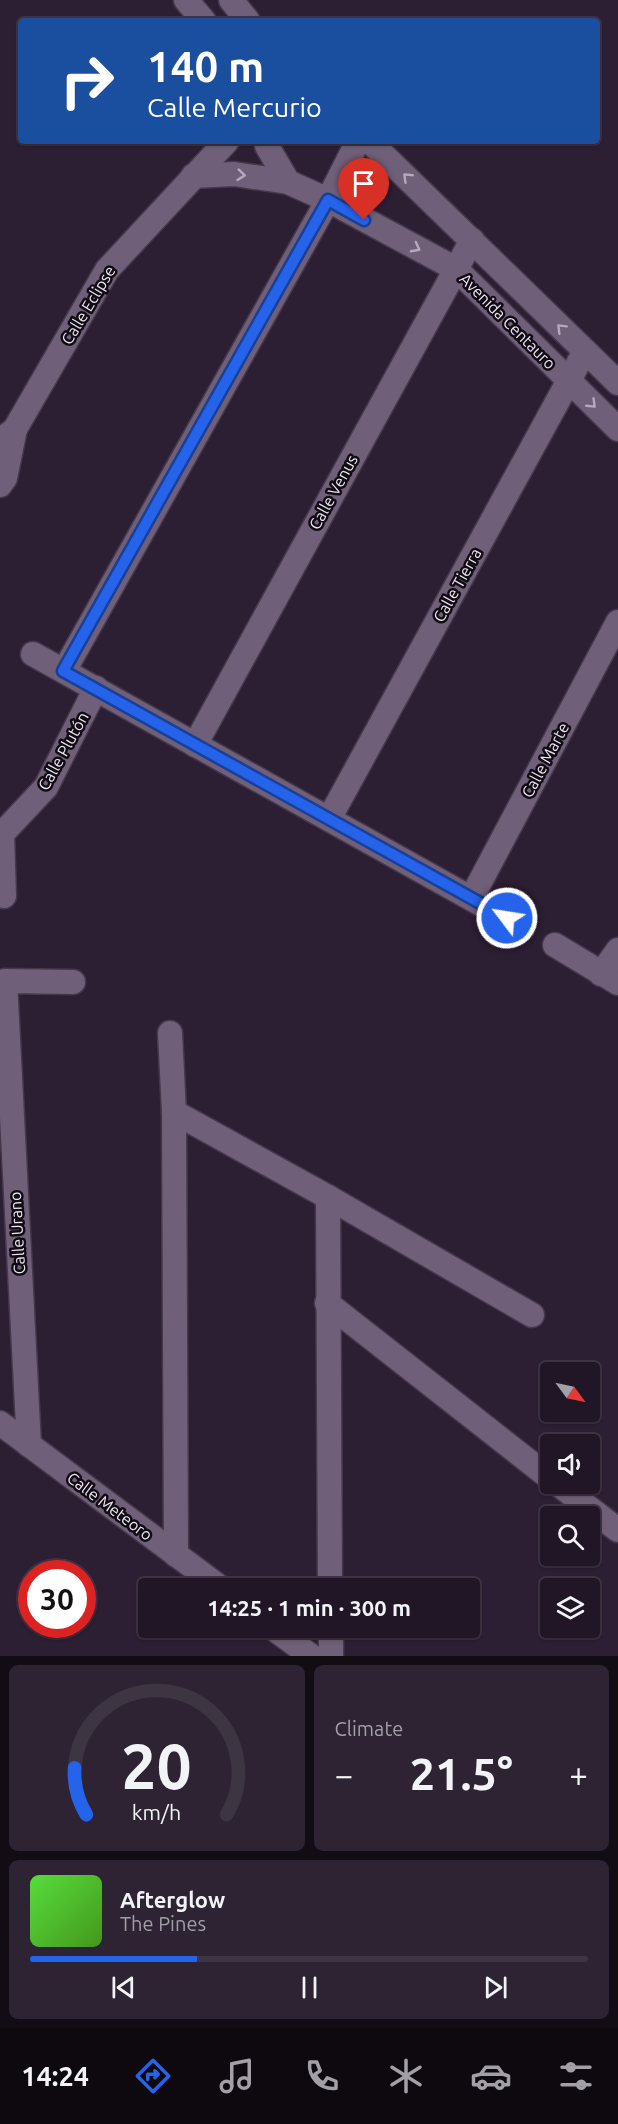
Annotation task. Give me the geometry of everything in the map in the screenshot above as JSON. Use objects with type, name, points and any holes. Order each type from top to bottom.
[{"type":"street","points":[[186,0],[201,18]]},
{"type":"street","points":[[231,0],[246,18]]},
{"type":"street","name":"Calle Eclipse","points":[[0,485],[4,478],[8,435],[107,270],[224,144]]},
{"type":"street","points":[[267,144],[288,182]]},
{"type":"street","points":[[63,671],[328,200],[356,144]]},
{"type":"street","name":"Avenida Centauro","points":[[372,144],[618,383]]},
{"type":"street","name":"Avenida Centauro","points":[[193,176],[234,174],[288,182],[328,200],[456,269],[618,429]]},
{"type":"street","name":"Calle Venus","points":[[195,745],[472,240]]},
{"type":"street","name":"Calle Tierra","points":[[329,819],[585,351]]},
{"type":"street","name":"Calle Marte","points":[[471,897],[618,622]]},
{"type":"street","points":[[33,654],[507,918]]},
{"type":"street","name":"Calle Plutón","points":[[1,835],[46,787],[96,688]]},
{"type":"street","points":[[1,835],[4,896]]},
{"type":"street","points":[[555,945],[610,979],[618,950]]},
{"type":"street","name":"Calle Urano","points":[[29,1445],[4,1064],[5,981],[73,982]]},
{"type":"street","points":[[170,1033],[174,1112],[176,1555]]},
{"type":"street","points":[[174,1112],[328,1197],[532,1315]]},
{"type":"street","points":[[328,1197],[330,1578]]},
{"type":"street","points":[[327,1303],[540,1470]]},
{"type":"street","name":"Calle Meteoro","points":[[0,1423],[207,1578]]},
{"type":"street","points":[[571,1494],[618,1530]]},
{"type":"street","points":[[287,1638],[311,1656]]},
{"type":"street","points":[[331,1638],[331,1656]]},
{"type":"route","points":[[364,220],[328,200],[63,671],[507,918]]}]
